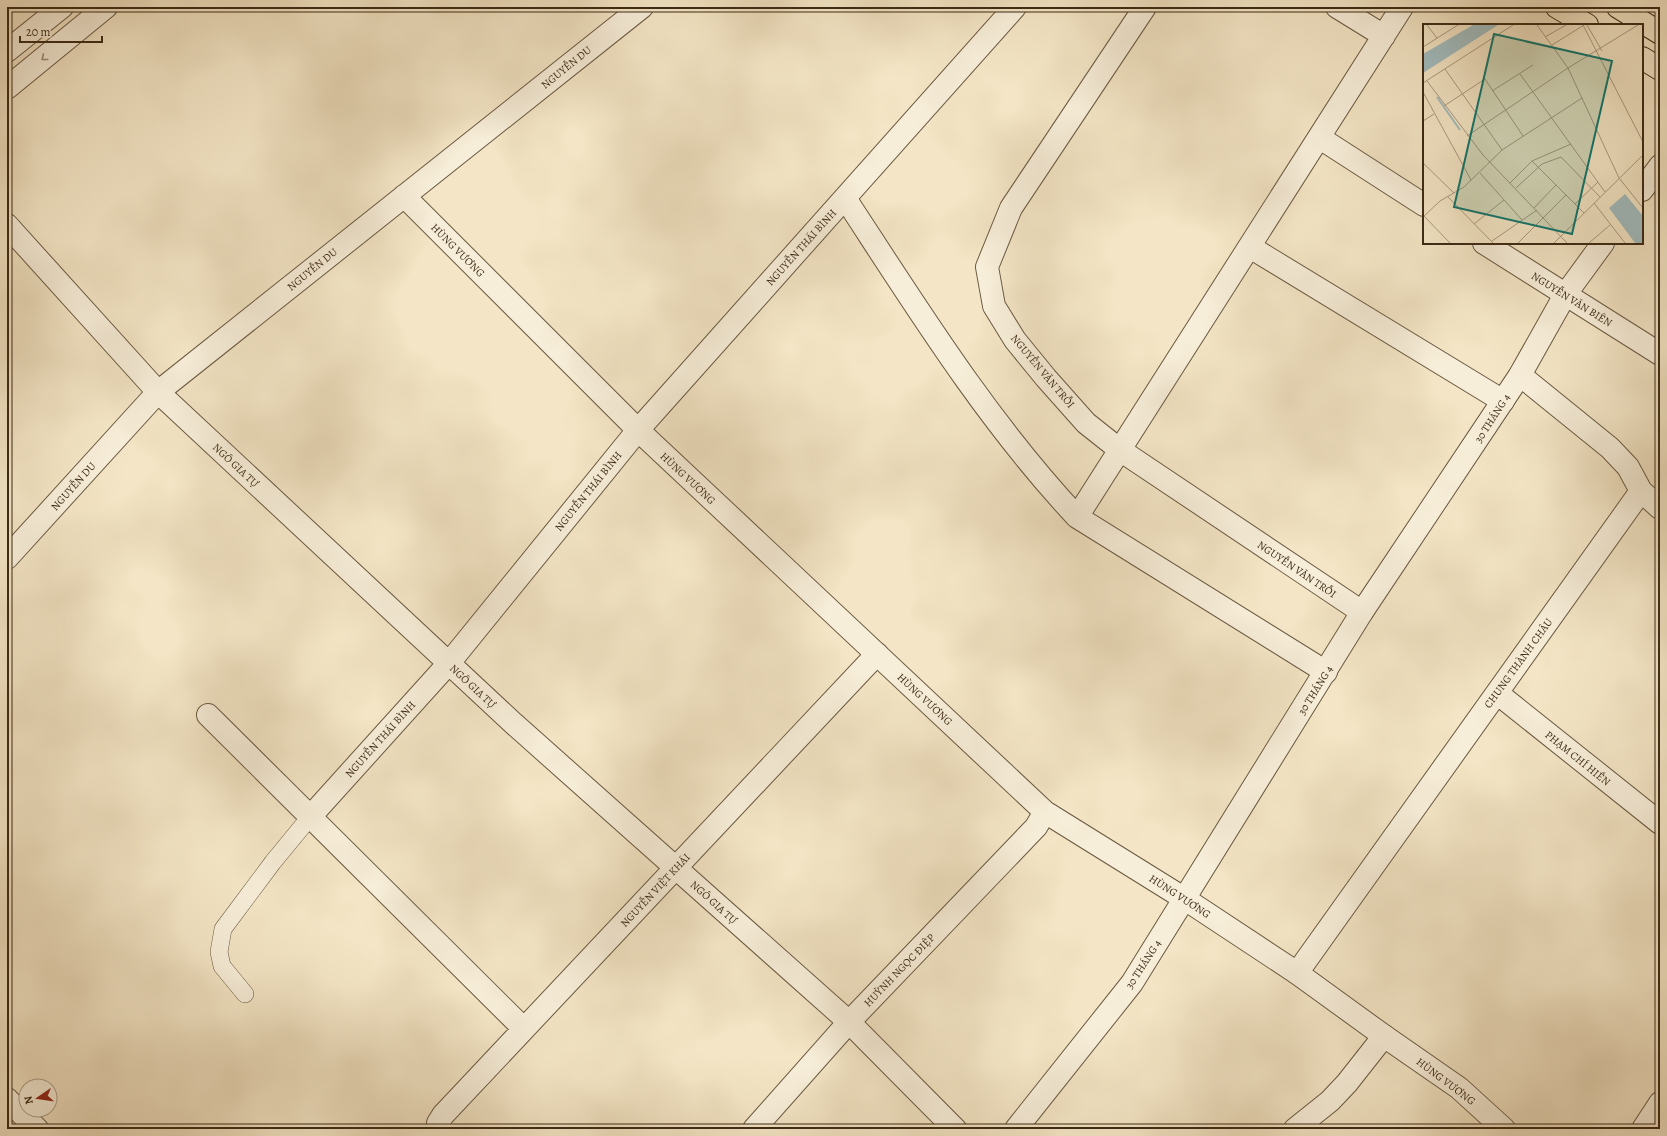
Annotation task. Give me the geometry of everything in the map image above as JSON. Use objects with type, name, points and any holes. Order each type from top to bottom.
[{"type":"main road","points":[[1557,7],[1585,24]]},
{"type":"main road","points":[[1618,7],[1660,33]]},
{"type":"main road","points":[[1643,59],[1660,68]]},
{"type":"street","points":[[7,51],[62,7]]},
{"type":"street","points":[[7,88],[106,7]]},
{"type":"street","name":"NGUYỄN DU","points":[[7,558],[158,392],[642,7]]},
{"type":"street","name":"NGUYỄN THÁI BÌNH","points":[[310,817],[449,663],[638,430],[1015,7]]},
{"type":"street","name":"NGUYỄN VĂN TRỖI","points":[[1145,7],[1011,208],[987,266],[994,306],[1015,340],[1086,423],[1120,450],[1362,612]]},
{"type":"street","points":[[1337,7],[1384,36]]},
{"type":"street","points":[[1077,517],[1320,138],[1402,7]]},
{"type":"street","points":[[1320,138],[1423,204]]},
{"type":"street","points":[[1643,189],[1660,166]]},
{"type":"street","name":"HÙNG VƯƠNG","points":[[404,196],[638,430],[1046,812],[1185,899],[1297,973],[1459,1088],[1504,1129]]},
{"type":"street","points":[[845,198],[922,316],[994,419],[1045,483],[1077,517],[1326,672]]},
{"type":"street","name":"NGÔ GIA TỰ","points":[[7,225],[158,392],[513,723],[849,1022],[956,1129]]},
{"type":"street","name":"NGUYỄN VĂN BIÊN","points":[[1486,244],[1660,354]]},
{"type":"street","name":"30 THÁNG 4","points":[[1016,1129],[1132,983],[1362,612],[1520,375],[1565,295],[1602,244]]},
{"type":"street","points":[[1250,247],[1503,401]]},
{"type":"street","points":[[1520,375],[1610,448],[1628,467],[1641,491],[1660,508]]},
{"type":"street","name":"CHUNG THÀNH CHÂU","points":[[1297,973],[1641,491]]},
{"type":"street","name":"NGUYỄN VIỆT KHÁI","points":[[439,1129],[438,1123],[443,1115],[877,654]]},
{"type":"street","name":"PHẠM CHÍ HIỀN","points":[[1497,692],[1660,823]]},
{"type":"street","points":[[208,715],[524,1030]]},
{"type":"street","name":"HUỲNH NGỌC ĐIỆP","points":[[754,1129],[849,1022],[1036,827],[1046,812]]},
{"type":"street","points":[[1294,1129],[1330,1101],[1347,1083],[1384,1036]]},
{"type":"street","points":[[7,1099],[37,1129]]},
{"type":"street","points":[[1643,1129],[1660,1103]]},
{"type":"lane","name":"NGUYỄN THÁI BÌNH","points":[[246,994],[222,966],[219,952],[223,930],[273,862],[310,817]]}]
